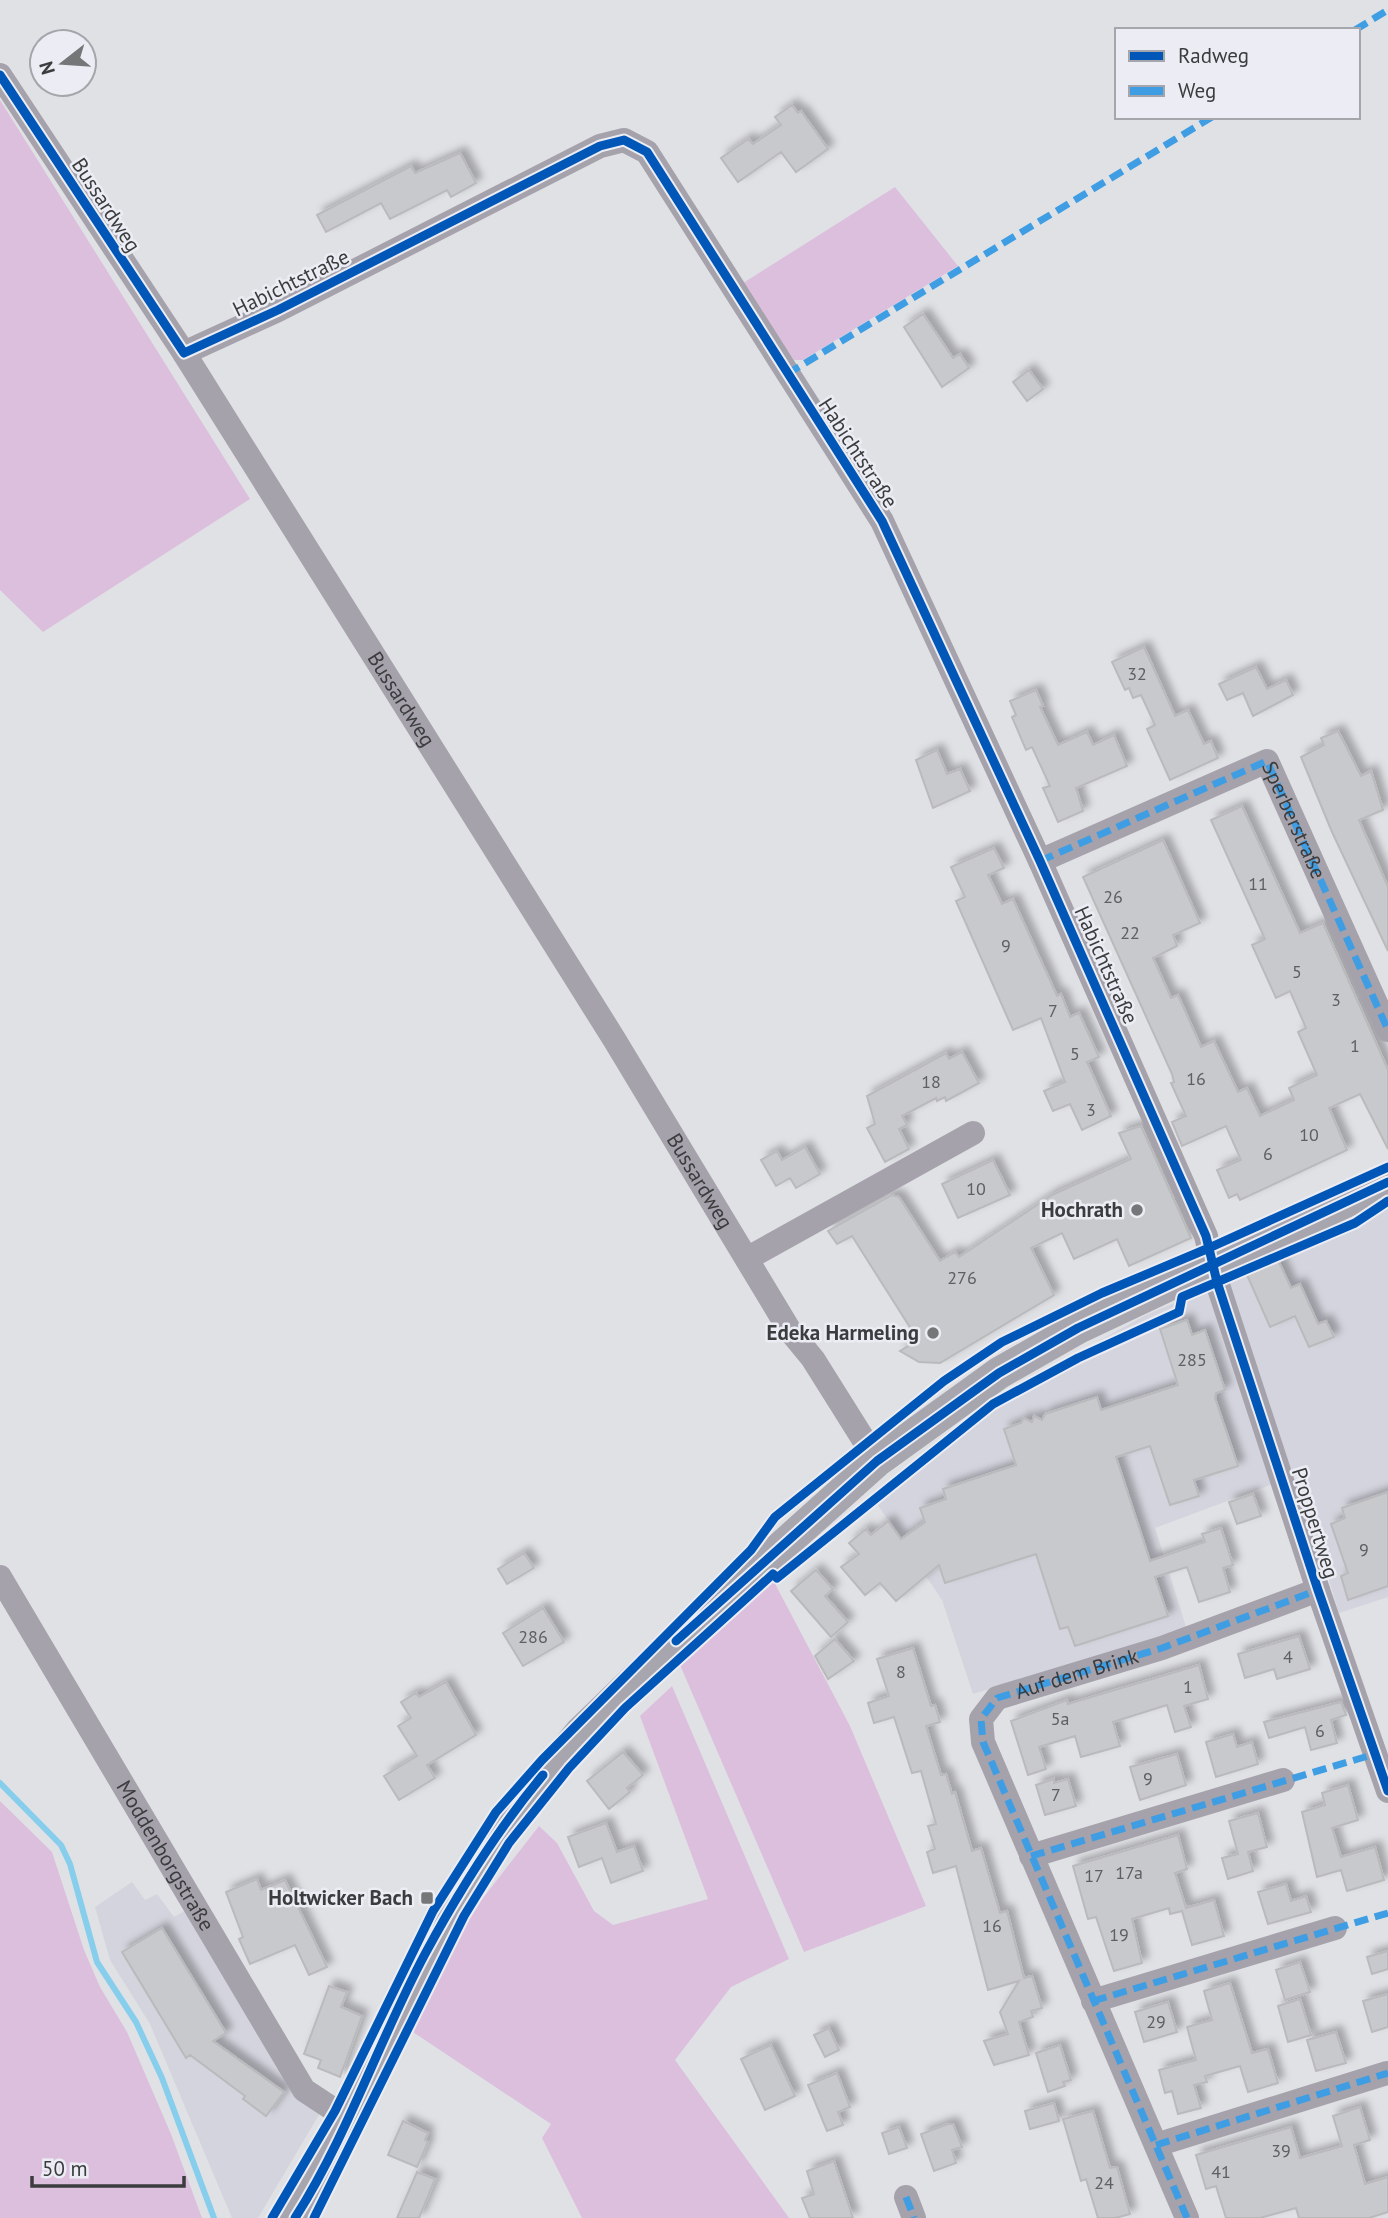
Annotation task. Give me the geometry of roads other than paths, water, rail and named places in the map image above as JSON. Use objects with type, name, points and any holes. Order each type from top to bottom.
[{"type":"main road","points":[[295,2218],[348,2119],[425,1955],[496,1836],[541,1777],[580,1733],[664,1652],[877,1461],[999,1374],[1078,1328],[1388,1182]]},
{"type":"street","name":"Bussardweg","points":[[0,75],[184,354],[614,1039],[790,1331],[813,1359],[877,1461]]},
{"type":"street","name":"Habichtstraße","points":[[184,354],[278,310],[600,146],[624,140],[647,152],[882,521],[1040,862],[1206,1236],[1212,1264]]},
{"type":"street","name":"Sperberstraße","points":[[1040,862],[1268,761],[1388,1030]]},
{"type":"street","points":[[748,1258],[973,1133]]},
{"type":"street","name":"Proppertweg","points":[[1212,1264],[1318,1590],[1388,1791]]},
{"type":"street","name":"Moddenborgstraße","points":[[0,1577],[304,2090],[348,2119]]},
{"type":"street","name":"Auf dem Brink","points":[[1187,2218],[983,1742],[981,1720],[997,1698],[1162,1648],[1318,1590]]},
{"type":"street","points":[[1031,1856],[1283,1780]]},
{"type":"street","points":[[1094,2001],[1335,1928]]},
{"type":"street","points":[[1156,2145],[1387,2073]]},
{"type":"waterway","name":"Holtwicker Bach","points":[[0,1783],[61,1845],[70,1864],[97,1962],[136,2022],[162,2078],[214,2218]]},
{"type":"place","name":"Hochrath","points":[[1137,1210]]},
{"type":"place","name":"Edeka Harmeling","points":[[933,1333]]},
{"type":"place","name":"Holtwicker Bach","points":[[427,1898]]}]
